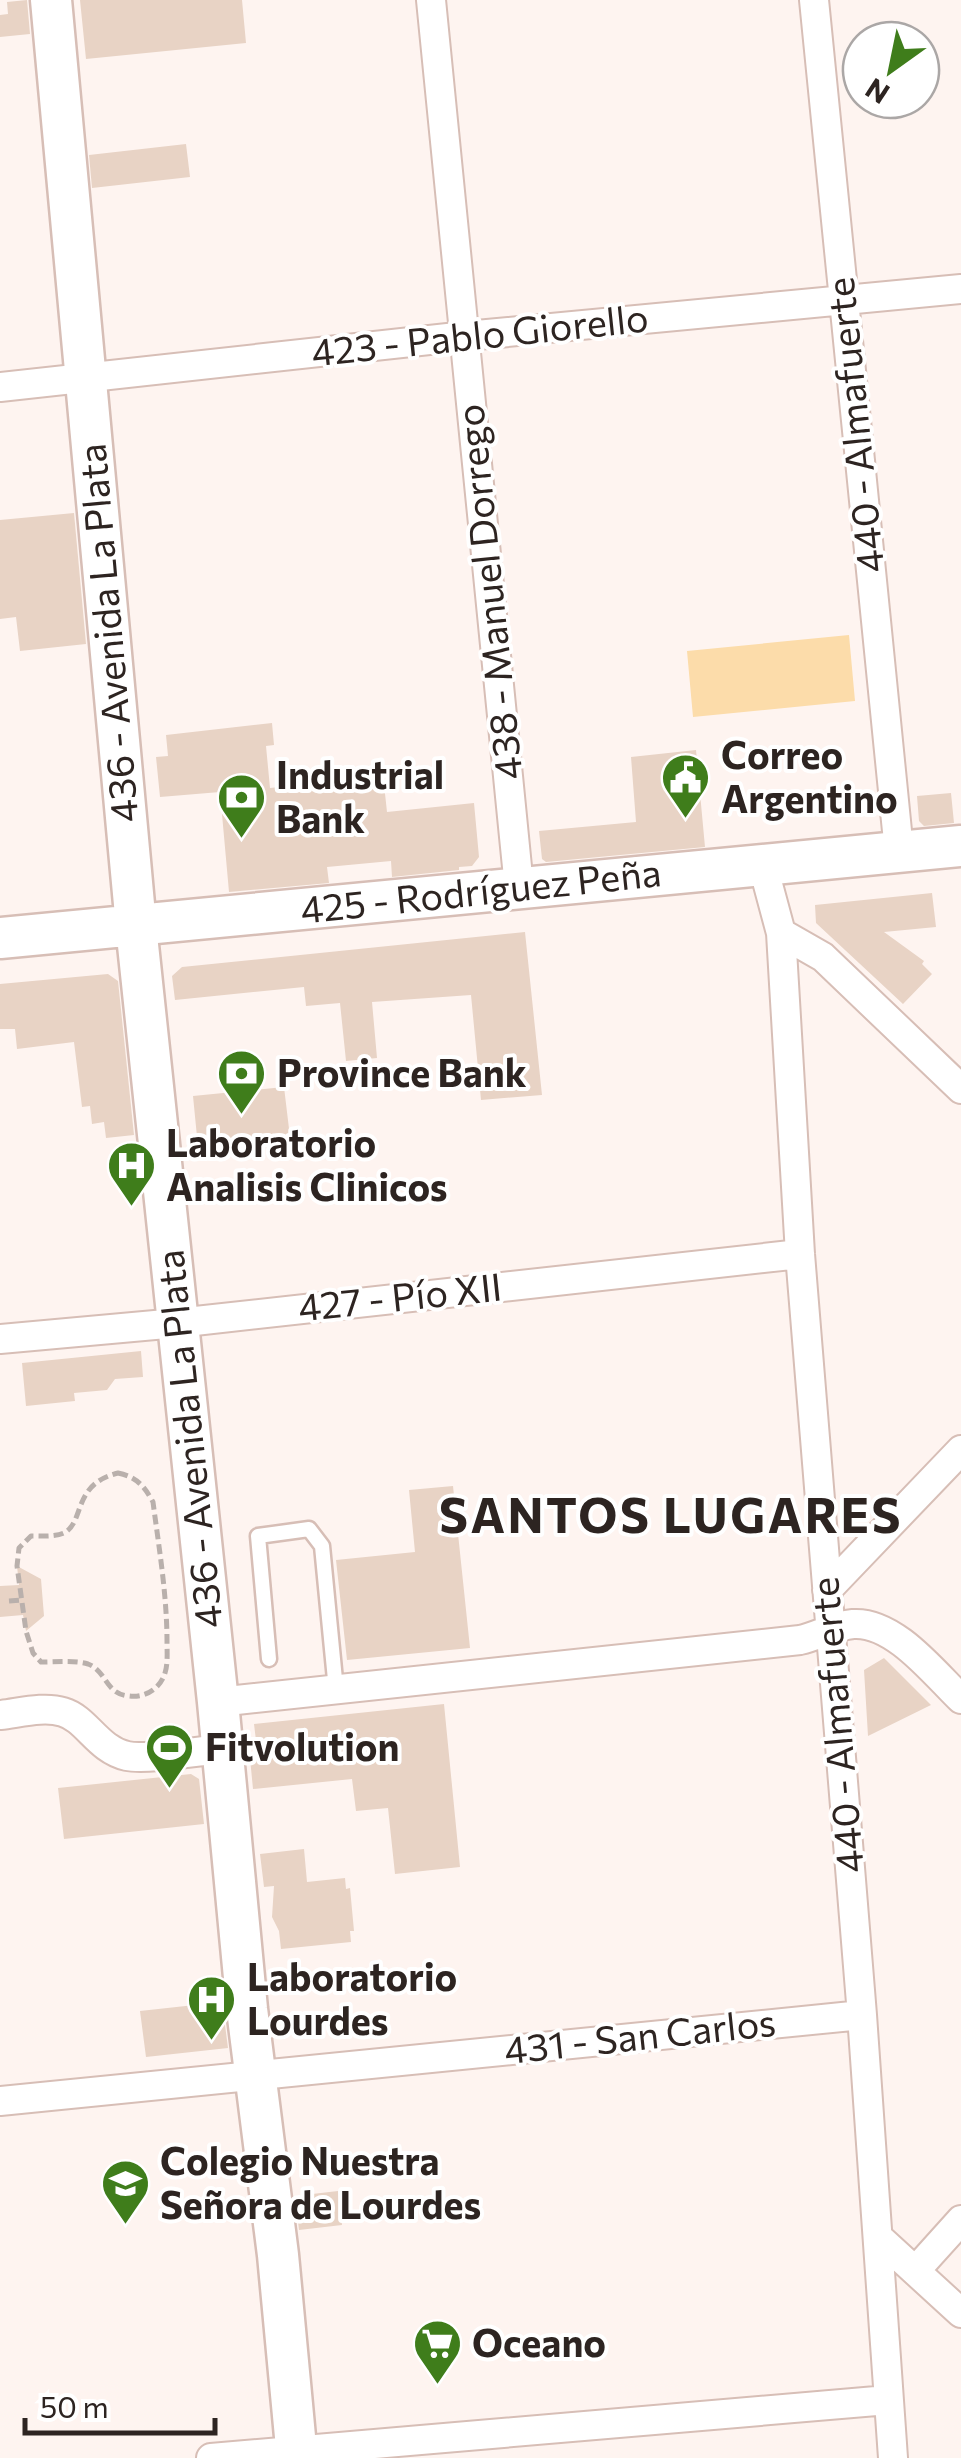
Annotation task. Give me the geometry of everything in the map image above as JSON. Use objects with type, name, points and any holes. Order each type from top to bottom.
[{"type":"street","name":"436 - Avenida La Plata","points":[[52,0],[136,926],[247,2009],[297,2454]]},
{"type":"street","name":"438 - Manuel Dorrego","points":[[431,0],[519,886]]},
{"type":"street","name":"440 - Almafuerte","points":[[814,0],[900,851]]},
{"type":"street","name":"423 - Pablo Giorello","points":[[0,387],[466,336],[961,289]]},
{"type":"street","name":"425 - Rodríguez Peña","points":[[0,938],[961,846]]},
{"type":"street","name":"440 - Almafuerte","points":[[763,866],[780,933],[800,1254],[862,2015],[893,2458]]},
{"type":"street","points":[[780,933],[823,956],[961,1089]]},
{"type":"street","name":"427 - Pío XII","points":[[0,1339],[800,1254]]},
{"type":"street","points":[[827,1590],[961,1450]]},
{"type":"street","points":[[218,1702],[800,1640],[853,1624],[881,1629],[897,1638],[961,1699]]},
{"type":"street","points":[[0,1715],[65,1712],[101,1744],[131,1757],[221,1749]]},
{"type":"street","name":"431 - San Carlos","points":[[0,2101],[862,2015]]},
{"type":"street","points":[[916,2270],[961,2220]]},
{"type":"street","points":[[878,2236],[961,2313]]},
{"type":"street","points":[[211,2458],[297,2454],[888,2400]]},
{"type":"lane","points":[[270,1660],[258,1536],[308,1529],[322,1546],[336,1690]]},
{"type":"path","points":[[105,1476],[130,1476],[144,1486],[153,1502],[167,1624],[166,1674],[156,1688],[145,1695],[118,1694],[88,1664],[42,1662],[26,1631],[21,1600],[19,1548],[31,1536],[62,1535],[72,1527],[82,1499],[105,1476]]},
{"type":"path","points":[[8,1601],[21,1600]]},
{"type":"shaded area","points":[[849,635],[855,701],[693,717],[687,651]]},
{"type":"building","points":[[27,0],[30,34],[0,37],[0,15],[8,14],[7,2]]},
{"type":"building","points":[[80,0],[242,0],[246,43],[86,59]]},
{"type":"building","points":[[186,144],[190,177],[92,188],[89,155]]},
{"type":"building","points":[[74,513],[86,644],[20,651],[16,617],[0,619],[0,520]]},
{"type":"building","points":[[272,723],[274,745],[266,746],[270,788],[372,773],[383,775],[387,812],[474,803],[479,857],[472,866],[459,870],[392,877],[391,861],[327,867],[329,883],[229,892],[220,792],[160,797],[156,757],[168,756],[166,735]]},
{"type":"building","points":[[696,750],[705,847],[546,862],[542,859],[539,831],[636,822],[631,757]]},
{"type":"building","points":[[951,793],[954,823],[924,826],[919,821],[917,796]]},
{"type":"building","points":[[932,893],[936,927],[884,932],[924,961],[922,964],[932,974],[903,1004],[816,923],[815,905]]},
{"type":"building","points":[[525,932],[542,1095],[481,1100],[471,995],[372,1002],[377,1058],[346,1061],[340,1003],[306,1006],[304,987],[175,1000],[172,976],[182,967]]},
{"type":"building","points":[[108,974],[118,981],[134,1135],[106,1138],[104,1122],[92,1124],[90,1106],[82,1107],[74,1042],[17,1049],[15,1029],[0,1029],[0,984]]},
{"type":"building","name":"Province Bank","points":[[284,1087],[290,1137],[198,1147],[193,1096]]},
{"type":"building","points":[[141,1351],[143,1377],[115,1379],[107,1390],[74,1393],[75,1401],[26,1406],[22,1363]]},
{"type":"building","points":[[453,1486],[470,1648],[347,1660],[336,1560],[415,1552],[409,1490]]},
{"type":"building","points":[[17,1566],[41,1579],[44,1616],[26,1631],[23,1615],[0,1617],[0,1586],[19,1585]]},
{"type":"building","points":[[884,1658],[931,1705],[868,1736],[864,1670]]},
{"type":"building","points":[[444,1704],[460,1867],[395,1874],[388,1808],[356,1811],[352,1779],[253,1789],[250,1758],[258,1757],[254,1724]]},
{"type":"building","points":[[191,1774],[199,1779],[204,1824],[64,1839],[58,1788]]},
{"type":"building","points":[[304,1849],[307,1882],[345,1878],[346,1889],[350,1888],[354,1931],[350,1931],[351,1942],[281,1949],[272,1917],[274,1886],[264,1887],[260,1854]]},
{"type":"building","points":[[222,2002],[228,2048],[146,2057],[140,2011]]},
{"type":"building","points":[[338,2191],[342,2225],[299,2230],[295,2196]]},
{"type":"place","name":"Correo Argentino","points":[[686,820]]},
{"type":"place","name":"Industrial Bank","points":[[241,840]]},
{"type":"place","name":"Province Bank","points":[[242,1116]]},
{"type":"place","name":"Laboratorio Analisis Clinicos","points":[[131,1208]]},
{"type":"place","name":"Fitvolution","points":[[170,1790]]},
{"type":"place","name":"Laboratorio Lourdes","points":[[212,2042]]},
{"type":"place","name":"Colegio Nuestra Señora de Lourdes","points":[[125,2226]]},
{"type":"place","name":"Oceano","points":[[437,2386]]},
{"type":"district","name":"SANTOS LUGARES","points":[[671,1516]]}]
